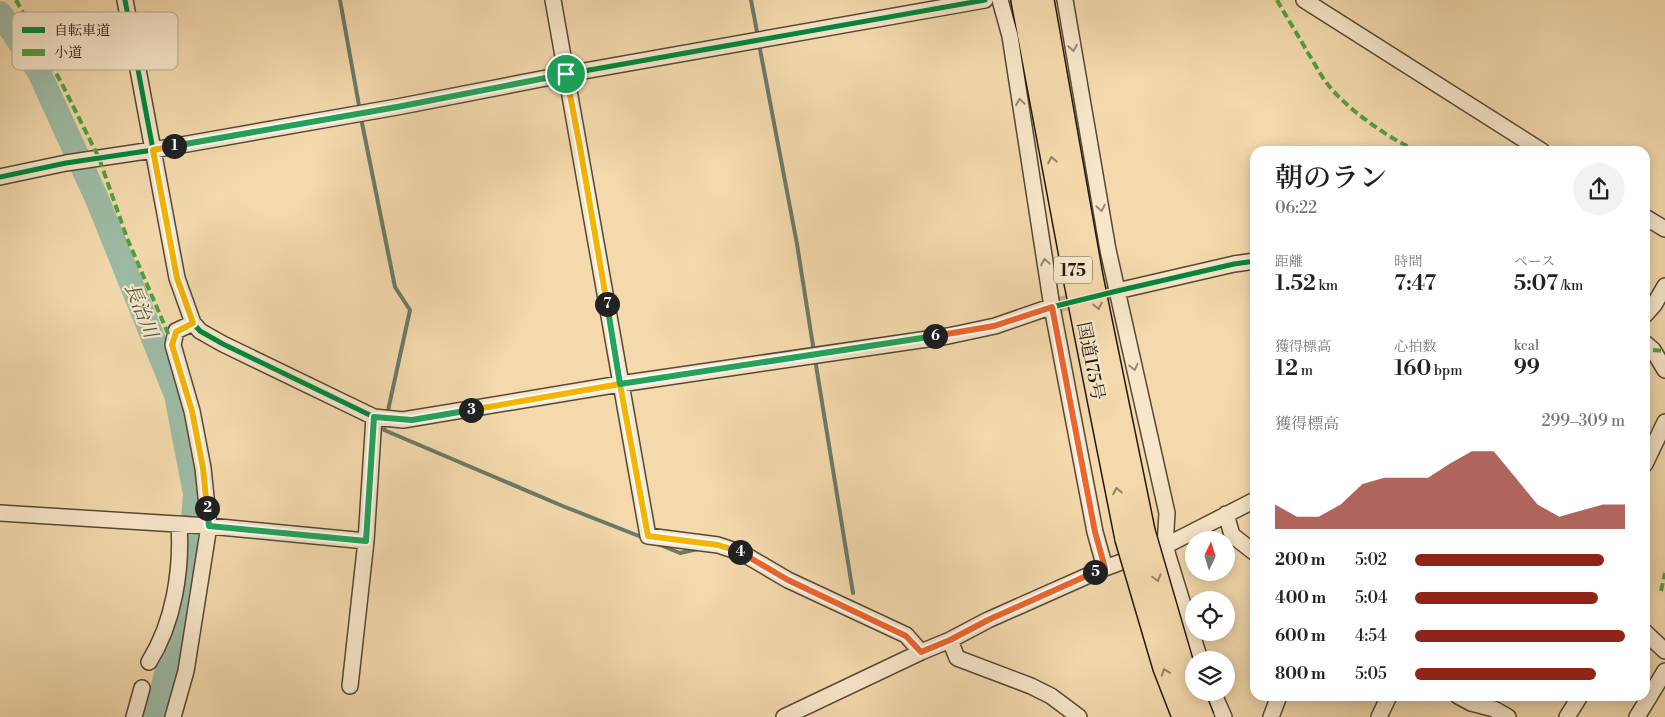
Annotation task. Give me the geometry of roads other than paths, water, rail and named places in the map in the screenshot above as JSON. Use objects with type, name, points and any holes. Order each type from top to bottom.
[{"type":"highway","name":"国道175号","points":[[1022,0],[1073,272],[1135,535],[1164,668],[1183,717]]},
{"type":"highway","name":"国道175号","points":[[1043,0],[1135,535],[1182,665],[1204,717]]},
{"type":"street","points":[[553,0],[648,536],[718,545],[742,553],[788,580],[906,636],[921,652]]},
{"type":"street","points":[[0,176],[66,163],[153,150],[397,107],[566,74],[985,0]]},
{"type":"street","points":[[1000,0],[1010,36],[1053,307],[1095,532],[1105,568]]},
{"type":"street","points":[[1065,0],[1108,250],[1167,513],[1165,546],[1197,651]]},
{"type":"street","points":[[1304,0],[1534,146]]},
{"type":"street","points":[[138,70],[177,278],[193,323],[200,331],[224,344],[374,417],[412,420],[620,384],[948,336],[994,326],[1053,307]]},
{"type":"street","points":[[1650,219],[1665,229]]},
{"type":"street","points":[[1117,291],[1250,262]]},
{"type":"street","points":[[1650,309],[1665,286]]},
{"type":"street","points":[[173,717],[186,671],[209,526],[203,468],[192,411],[172,345],[176,332],[193,323]]},
{"type":"street","points":[[1650,347],[1665,370]]},
{"type":"street","points":[[350,686],[366,541],[374,417]]},
{"type":"street","points":[[1650,454],[1665,422]]},
{"type":"street","points":[[784,717],[950,640],[988,620],[1105,568],[1165,546],[1250,502]]},
{"type":"street","points":[[0,512],[209,526],[366,541]]},
{"type":"street","points":[[1226,514],[1232,534],[1250,549]]},
{"type":"street","points":[[149,662],[158,648],[167,625],[173,600],[181,548],[179,524]]},
{"type":"street","points":[[1650,637],[1665,651]]},
{"type":"street","points":[[950,640],[957,658],[1031,686],[1051,696],[1079,717]]},
{"type":"street","points":[[1650,696],[1665,671]]},
{"type":"street","points":[[134,717],[142,688]]},
{"type":"street","points":[[1217,701],[1224,717]]},
{"type":"street","points":[[1271,717],[1277,701]]},
{"type":"street","points":[[1379,717],[1387,701]]},
{"type":"street","points":[[1467,701],[1494,709],[1508,717]]},
{"type":"street","points":[[1567,717],[1577,701]]},
{"type":"street","points":[[1637,717],[1647,701]]},
{"type":"waterway","points":[[340,0],[360,111]]},
{"type":"waterway","points":[[751,0],[758,37]]},
{"type":"waterway","name":"長治川","points":[[0,13],[12,31]]},
{"type":"waterway","points":[[759,44],[797,244],[814,352]]},
{"type":"waterway","name":"長治川","points":[[38,70],[97,199],[176,395],[195,494],[188,586],[154,717]]},
{"type":"waterway","points":[[361,118],[395,287],[410,310],[387,415]]},
{"type":"waterway","points":[[815,359],[853,593]]},
{"type":"waterway","points":[[385,422],[384,430],[565,507],[644,538]]},
{"type":"waterway","points":[[658,544],[680,553],[698,549]]},
{"type":"tunnel","points":[[1053,306],[1117,291]]}]
